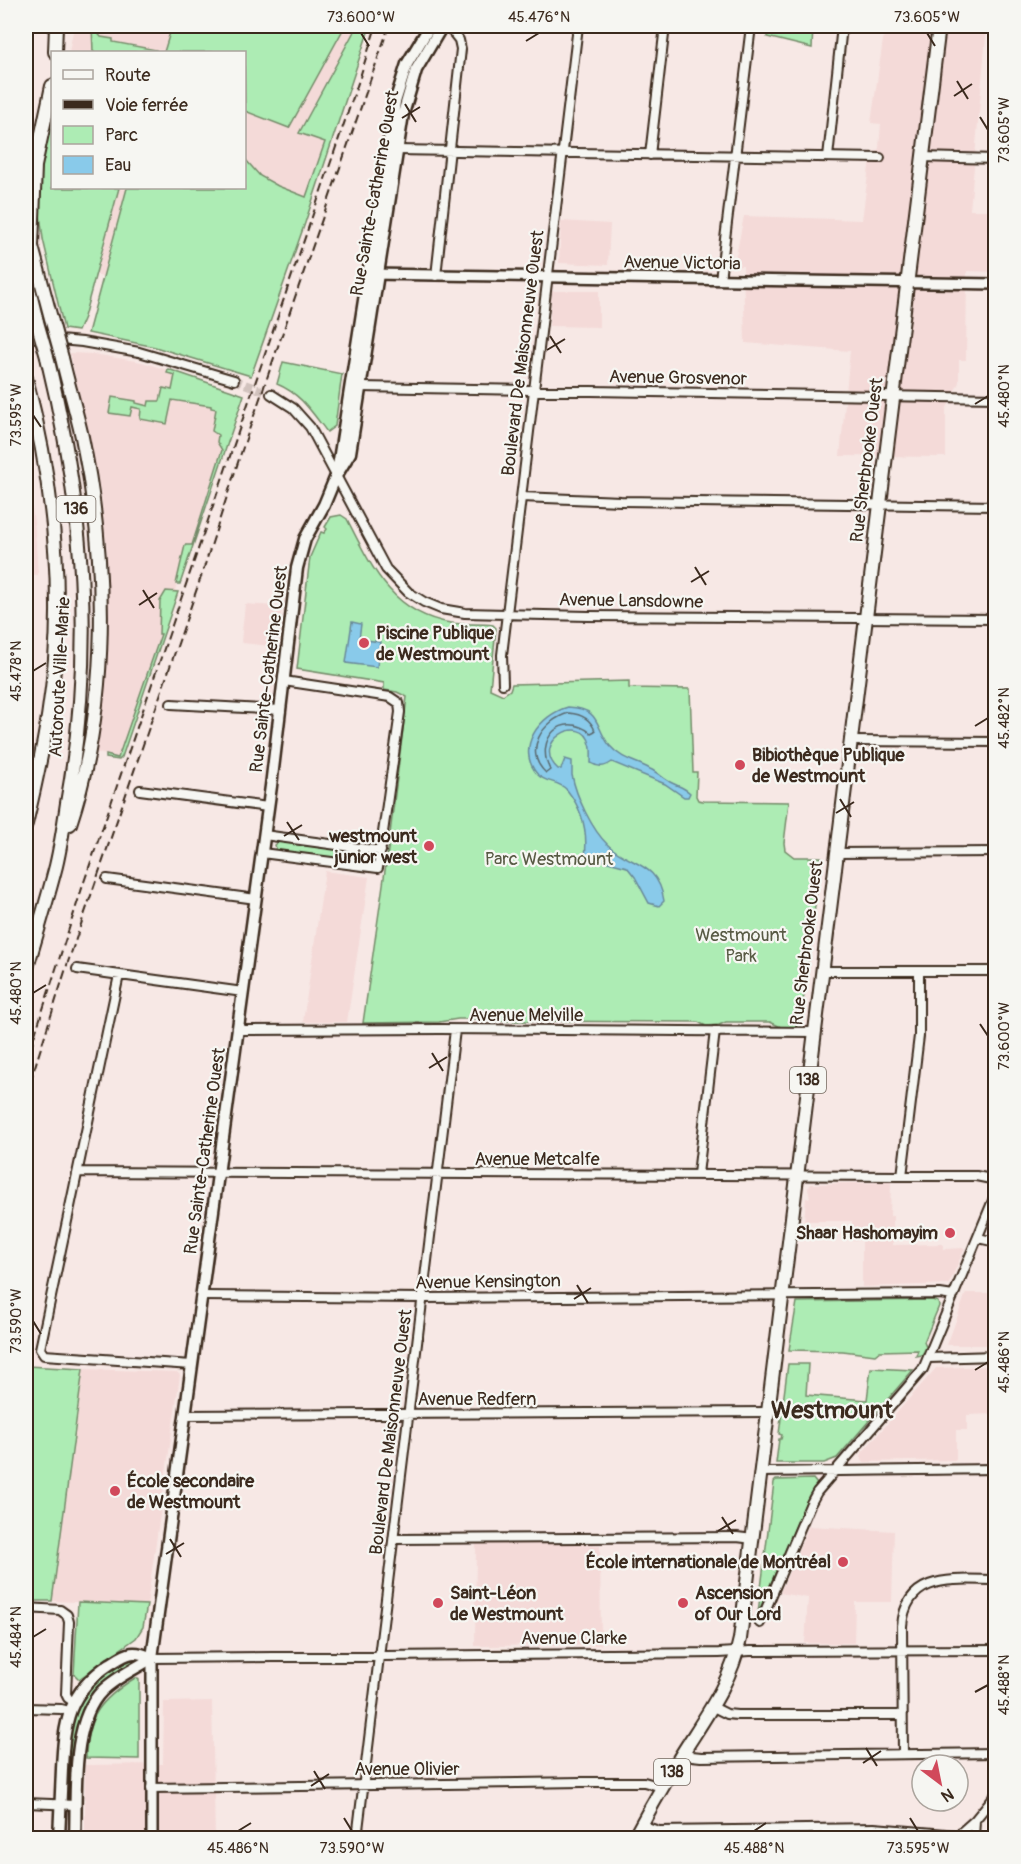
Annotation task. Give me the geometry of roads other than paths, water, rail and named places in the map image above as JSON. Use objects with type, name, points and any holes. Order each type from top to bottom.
[{"type":"main road","points":[[56,26],[56,51]]},
{"type":"main road","name":"Rue Sainte-Catherine Ouest","points":[[152,1658],[262,853],[300,556],[308,533],[350,453],[398,89],[410,58],[430,26]]},
{"type":"main road","name":"Rue Sainte-Catherine Ouest","points":[[336,476],[396,150],[411,83],[422,57],[442,26]]},
{"type":"main road","name":"Rue Sherbrooke Ouest","points":[[634,1839],[662,1787],[713,1707],[725,1685],[737,1652],[769,1412],[939,26]]},
{"type":"main road","points":[[32,246],[35,166],[51,92]]},
{"type":"main road","points":[[26,222],[82,439],[92,500],[99,578],[100,641],[89,756],[76,807],[56,864]]},
{"type":"main road","name":"Autoroute Ville-Marie","points":[[26,277],[61,416],[71,470],[79,538],[83,620],[81,692],[75,752],[56,864],[26,970]]},
{"type":"main road","name":"Autoroute Ville-Marie","points":[[26,378],[49,498],[57,605],[48,710],[26,824]]},
{"type":"main road","points":[[59,1839],[64,1731],[71,1707],[91,1679],[125,1655],[138,1652],[152,1658]]},
{"type":"main road","points":[[75,1839],[80,1742],[84,1722],[99,1694],[152,1658]]},
{"type":"street","points":[[436,276],[461,49],[459,40],[448,26]]},
{"type":"street","name":"Boulevard De Maisonneuve Ouest","points":[[502,684],[501,661],[578,26]]},
{"type":"street","points":[[650,155],[665,26]]},
{"type":"street","points":[[720,280],[751,26]]},
{"type":"street","points":[[828,157],[842,26]]},
{"type":"street","points":[[396,150],[880,158]]},
{"type":"street","points":[[922,157],[996,159]]},
{"type":"street","name":"Avenue Victoria","points":[[373,275],[996,284]]},
{"type":"street","points":[[28,338],[82,342],[139,352],[234,380]]},
{"type":"street","name":"Avenue Grosvenor","points":[[360,387],[996,398]]},
{"type":"street","name":"Avenue Lansdowne","points":[[271,394],[293,408],[306,421],[383,564],[404,589],[429,605],[446,610],[507,614],[996,619]]},
{"type":"street","points":[[521,497],[996,506]]},
{"type":"street","points":[[262,853],[378,868],[399,712],[399,703],[389,696],[284,681]]},
{"type":"street","points":[[171,704],[281,710]]},
{"type":"street","points":[[850,741],[996,742]]},
{"type":"street","points":[[140,790],[268,807]]},
{"type":"street","points":[[264,835],[381,851]]},
{"type":"street","points":[[836,853],[996,852]]},
{"type":"street","points":[[107,879],[255,899]]},
{"type":"street","points":[[77,969],[243,992]]},
{"type":"street","points":[[822,971],[996,971]]},
{"type":"street","points":[[902,1176],[919,1036],[919,972]]},
{"type":"street","points":[[119,975],[40,1347],[41,1352],[46,1355],[192,1365]]},
{"type":"street","name":"Avenue Melville","points":[[238,1030],[814,1032]]},
{"type":"street","name":"Boulevard De Maisonneuve Ouest","points":[[357,1839],[455,1030]]},
{"type":"street","points":[[698,1174],[715,1031]]},
{"type":"street","name":"Avenue Metcalfe","points":[[78,1172],[976,1176],[996,1180]]},
{"type":"street","points":[[760,1623],[813,1499],[909,1386],[929,1358],[996,1193]]},
{"type":"street","points":[[978,1238],[996,1242]]},
{"type":"street","name":"Avenue Kensington","points":[[202,1296],[423,1298],[783,1294],[940,1294],[953,1296]]},
{"type":"street","points":[[929,1358],[996,1356]]},
{"type":"street","name":"Avenue Redfern","points":[[185,1415],[769,1412]]},
{"type":"street","points":[[761,1472],[996,1469]]},
{"type":"street","points":[[393,1539],[737,1537],[753,1539]]},
{"type":"street","points":[[903,1754],[902,1626],[904,1610],[918,1590],[935,1582],[996,1580]]},
{"type":"street","points":[[26,1608],[60,1610],[66,1613],[69,1622],[66,1692],[71,1707],[26,1708]]},
{"type":"street","name":"Avenue Clarke","points":[[152,1658],[996,1650]]},
{"type":"street","name":"Rue Sainte-Catherine Ouest","points":[[152,1658],[152,1839]]},
{"type":"street","points":[[713,1707],[727,1714],[737,1715],[902,1715]]},
{"type":"street","points":[[684,1751],[692,1756],[701,1757],[996,1753]]},
{"type":"street","name":"Avenue Olivier","points":[[151,1788],[644,1782],[662,1787]]},
{"type":"street","points":[[641,1825],[659,1831],[874,1828],[961,1837],[996,1794]]},
{"type":"street","points":[[26,1803],[76,1805]]},
{"type":"street","points":[[974,1839],[975,1820]]},
{"type":"water","points":[[352,622],[361,624],[359,639],[380,642],[377,667],[346,663]]},
{"type":"water","points":[[568,707],[579,708],[592,715],[605,739],[619,754],[653,770],[690,793],[688,797],[684,797],[665,784],[612,762],[602,766],[591,763],[590,744],[585,735],[578,731],[560,734],[550,749],[551,759],[558,769],[561,769],[565,759],[572,761],[572,775],[577,793],[602,839],[616,852],[642,866],[656,878],[664,901],[659,906],[649,903],[627,867],[585,856],[586,838],[577,805],[564,787],[538,775],[531,765],[529,754],[534,734],[548,717]]},
{"type":"tunnel","points":[[234,380],[271,394]]},
{"type":"railway","points":[[26,1062],[84,882],[376,26]]},
{"type":"railway","points":[[26,1095],[68,962],[389,26]]},
{"type":"place","name":"Piscine Publique de Westmount","points":[[364,643]]},
{"type":"place","name":"Bibiothèque Publique de Westmount","points":[[740,765]]},
{"type":"place","name":"westmount junior west","points":[[429,846]]},
{"type":"place","name":"Shaar Hashomayim","points":[[950,1233]]},
{"type":"place","name":"École secondaire de Westmount","points":[[115,1491]]},
{"type":"place","name":"École internationale de Montréal","points":[[843,1562]]},
{"type":"place","name":"Saint-Léon de Westmount","points":[[438,1603]]},
{"type":"place","name":"Ascension of Our Lord","points":[[683,1603]]},
{"type":"district","name":"Westmount","points":[[832,1410]]},
{"type":"park label","name":"Parc Westmount","points":[[549,859]]},
{"type":"park label","name":"Westmount Park","points":[[741,945]]}]
